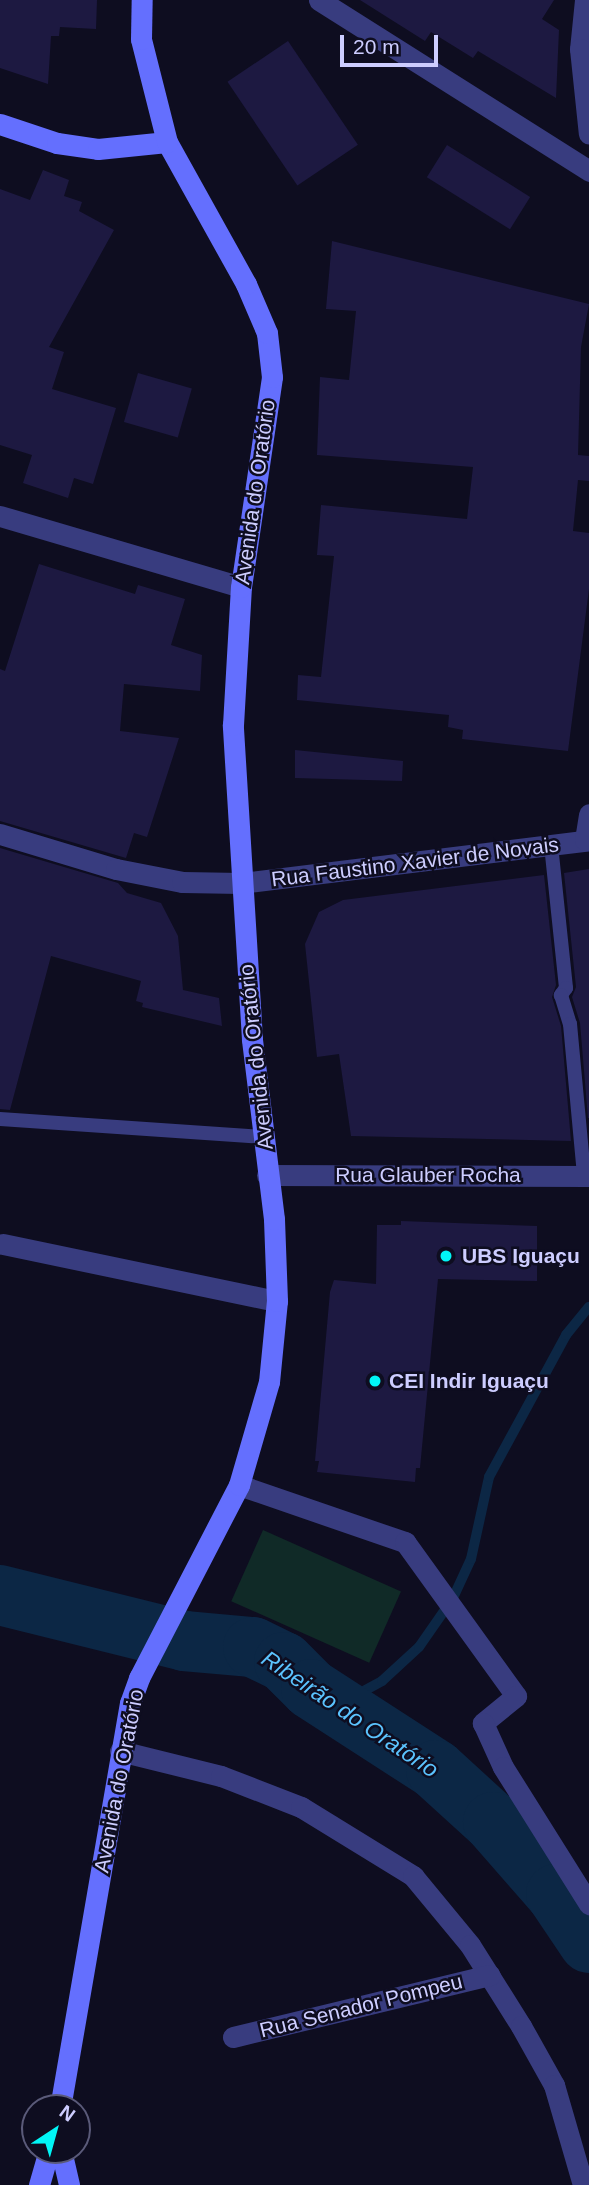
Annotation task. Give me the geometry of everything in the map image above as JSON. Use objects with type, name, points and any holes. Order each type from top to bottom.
[{"type":"main road","name":"Avenida do Oratório","points":[[62,2094],[130,1703],[139,1678],[229,1509],[239,1485],[269,1382],[277,1301],[241,883],[233,725],[241,587],[272,377],[267,333],[246,284],[167,142],[141,39],[142,0]]},
{"type":"main road","points":[[0,124],[57,143],[98,149],[167,142]]},
{"type":"main road","points":[[39,2185],[45,2164]]},
{"type":"main road","points":[[64,2164],[69,2185]]},
{"type":"street","points":[[319,0],[589,171]]},
{"type":"street","points":[[585,0],[580,49],[589,134]]},
{"type":"street","points":[[0,516],[241,587]]},
{"type":"street","points":[[587,840],[589,814]]},
{"type":"street","name":"Rua Faustino Xavier de Novais","points":[[0,834],[116,869],[182,882],[241,883],[587,840]]},
{"type":"street","name":"Rua Glauber Rocha","points":[[267,1175],[586,1176]]},
{"type":"street","points":[[3,1244],[277,1301]]},
{"type":"street","points":[[239,1485],[405,1542],[516,1696],[483,1723],[503,1767],[589,1904]]},
{"type":"street","points":[[120,1751],[221,1776],[301,1807],[372,1847],[413,1876],[444,1910],[490,1975],[554,2085],[583,2185]]},
{"type":"street","name":"Rua Senador Pompeu","points":[[233,2037],[490,1975]]},
{"type":"lane","points":[[551,845],[566,988],[561,995],[570,1024],[586,1176]]},
{"type":"lane","points":[[0,1119],[264,1138]]},
{"type":"green space","points":[[263,1530],[401,1591],[369,1663],[231,1601]]},
{"type":"building","points":[[0,0],[97,0],[96,29],[60,27],[59,36],[51,36],[48,84],[0,68]]},
{"type":"building","points":[[360,0],[554,0],[542,19],[559,30],[556,98],[478,51],[473,58],[431,32],[425,41]]},
{"type":"building","points":[[288,41],[358,145],[297,185],[227,82]]},
{"type":"building","points":[[447,145],[530,197],[510,229],[427,177]]},
{"type":"building","points":[[43,170],[69,180],[64,196],[82,202],[79,211],[114,230],[49,347],[64,352],[52,389],[116,408],[93,484],[74,478],[68,498],[23,483],[32,455],[0,445],[0,189],[30,200]]},
{"type":"building","points":[[332,241],[589,304],[581,347],[578,455],[589,456],[589,481],[578,480],[573,531],[589,533],[589,589],[568,751],[462,739],[463,730],[448,727],[449,715],[297,700],[298,675],[321,677],[334,556],[317,555],[321,505],[467,519],[473,467],[317,455],[320,377],[349,380],[356,311],[326,309]]},
{"type":"building","points":[[138,373],[192,388],[178,437],[124,422]]},
{"type":"building","points":[[39,564],[135,594],[138,585],[185,599],[171,645],[202,655],[200,691],[124,684],[120,731],[179,738],[147,837],[134,833],[126,858],[0,821],[0,669],[5,671]]},
{"type":"building","points":[[295,750],[403,761],[402,781],[295,778]]},
{"type":"building","points":[[0,848],[118,883],[127,893],[161,903],[178,936],[183,990],[219,998],[222,1026],[142,1007],[143,1003],[136,1001],[141,981],[51,956],[10,1110],[0,1109]]},
{"type":"building","points":[[589,869],[588,1118],[580,1023],[572,997],[576,987],[564,873]]},
{"type":"building","points":[[544,875],[556,985],[552,997],[561,1026],[571,1141],[351,1136],[339,1054],[317,1057],[305,944],[319,912],[343,900]]},
{"type":"building","name":"CEI Indir Iguaçu","points":[[401,1221],[537,1226],[537,1281],[438,1279],[420,1468],[416,1468],[415,1482],[317,1472],[319,1461],[315,1461],[330,1292],[334,1280],[376,1284],[377,1225],[401,1225]]},
{"type":"waterway","points":[[338,1705],[382,1681],[419,1647],[453,1598],[471,1559],[489,1477],[566,1335],[589,1307]]},
{"type":"waterway","name":"Ribeirão do Oratório","points":[[0,1595],[184,1641],[253,1647],[284,1662],[311,1689],[436,1770],[493,1822],[556,1894],[589,1943]]},
{"type":"place","name":"UBS Iguaçu","points":[[446,1256]]},
{"type":"place","name":"CEI Indir Iguaçu","points":[[375,1381]]}]
